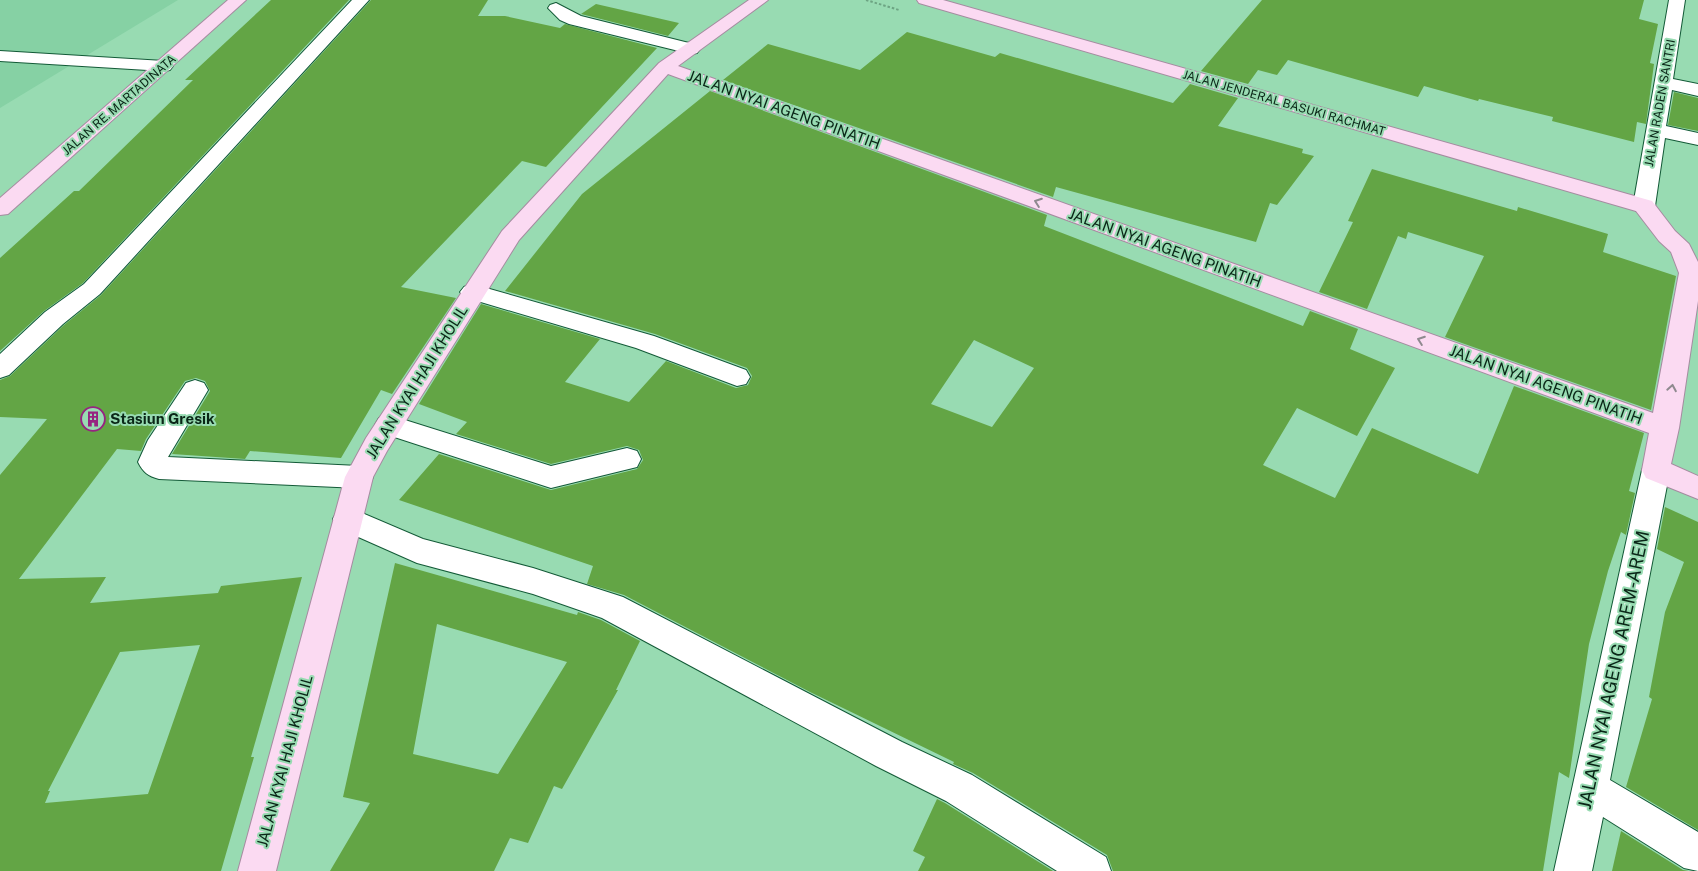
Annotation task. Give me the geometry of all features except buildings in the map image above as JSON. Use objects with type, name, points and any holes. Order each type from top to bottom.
[{"type":"main road","name":"JALAN RE. MARTADINATA","points":[[0,209],[238,0]]},
{"type":"main road","name":"JALAN KYAI HAJI KHOLIL","points":[[257,871],[359,476],[472,292],[510,236],[665,67],[760,0]]},
{"type":"main road","name":"JALAN JENDERAL BASUKI RACHMAT","points":[[925,0],[1644,206]]},
{"type":"main road","name":"JALAN NYAI AGENG PINATIH","points":[[665,67],[1665,428]]},
{"type":"main road","points":[[1644,206],[1667,236],[1690,251],[1691,272],[1665,428],[1656,470],[1698,488]]},
{"type":"street","points":[[0,369],[54,318],[92,289],[361,0]]},
{"type":"street","points":[[556,8],[575,20],[690,49]]},
{"type":"street","name":"JALAN RADEN SANTRI","points":[[1644,206],[1664,83],[1681,12]]},
{"type":"street","points":[[0,56],[164,66]]},
{"type":"street","points":[[1664,83],[1698,90]]},
{"type":"street","points":[[1656,130],[1698,139]]},
{"type":"street","points":[[472,292],[645,342],[737,377]]},
{"type":"street","points":[[195,390],[158,447],[152,462],[159,468],[359,476]]},
{"type":"street","points":[[389,425],[551,477],[627,460]]},
{"type":"street","name":"JALAN NYAI AGENG AREM-AREM","points":[[1573,871],[1656,470]]},
{"type":"street","points":[[348,519],[417,550],[533,582],[612,607],[889,754],[959,788],[1092,871]]},
{"type":"street","points":[[1589,788],[1698,854]]},
{"type":"shaded area","points":[[0,0],[178,0],[0,108]]},
{"type":"place","name":"Stasiun Gresik","points":[[93,419]]}]
